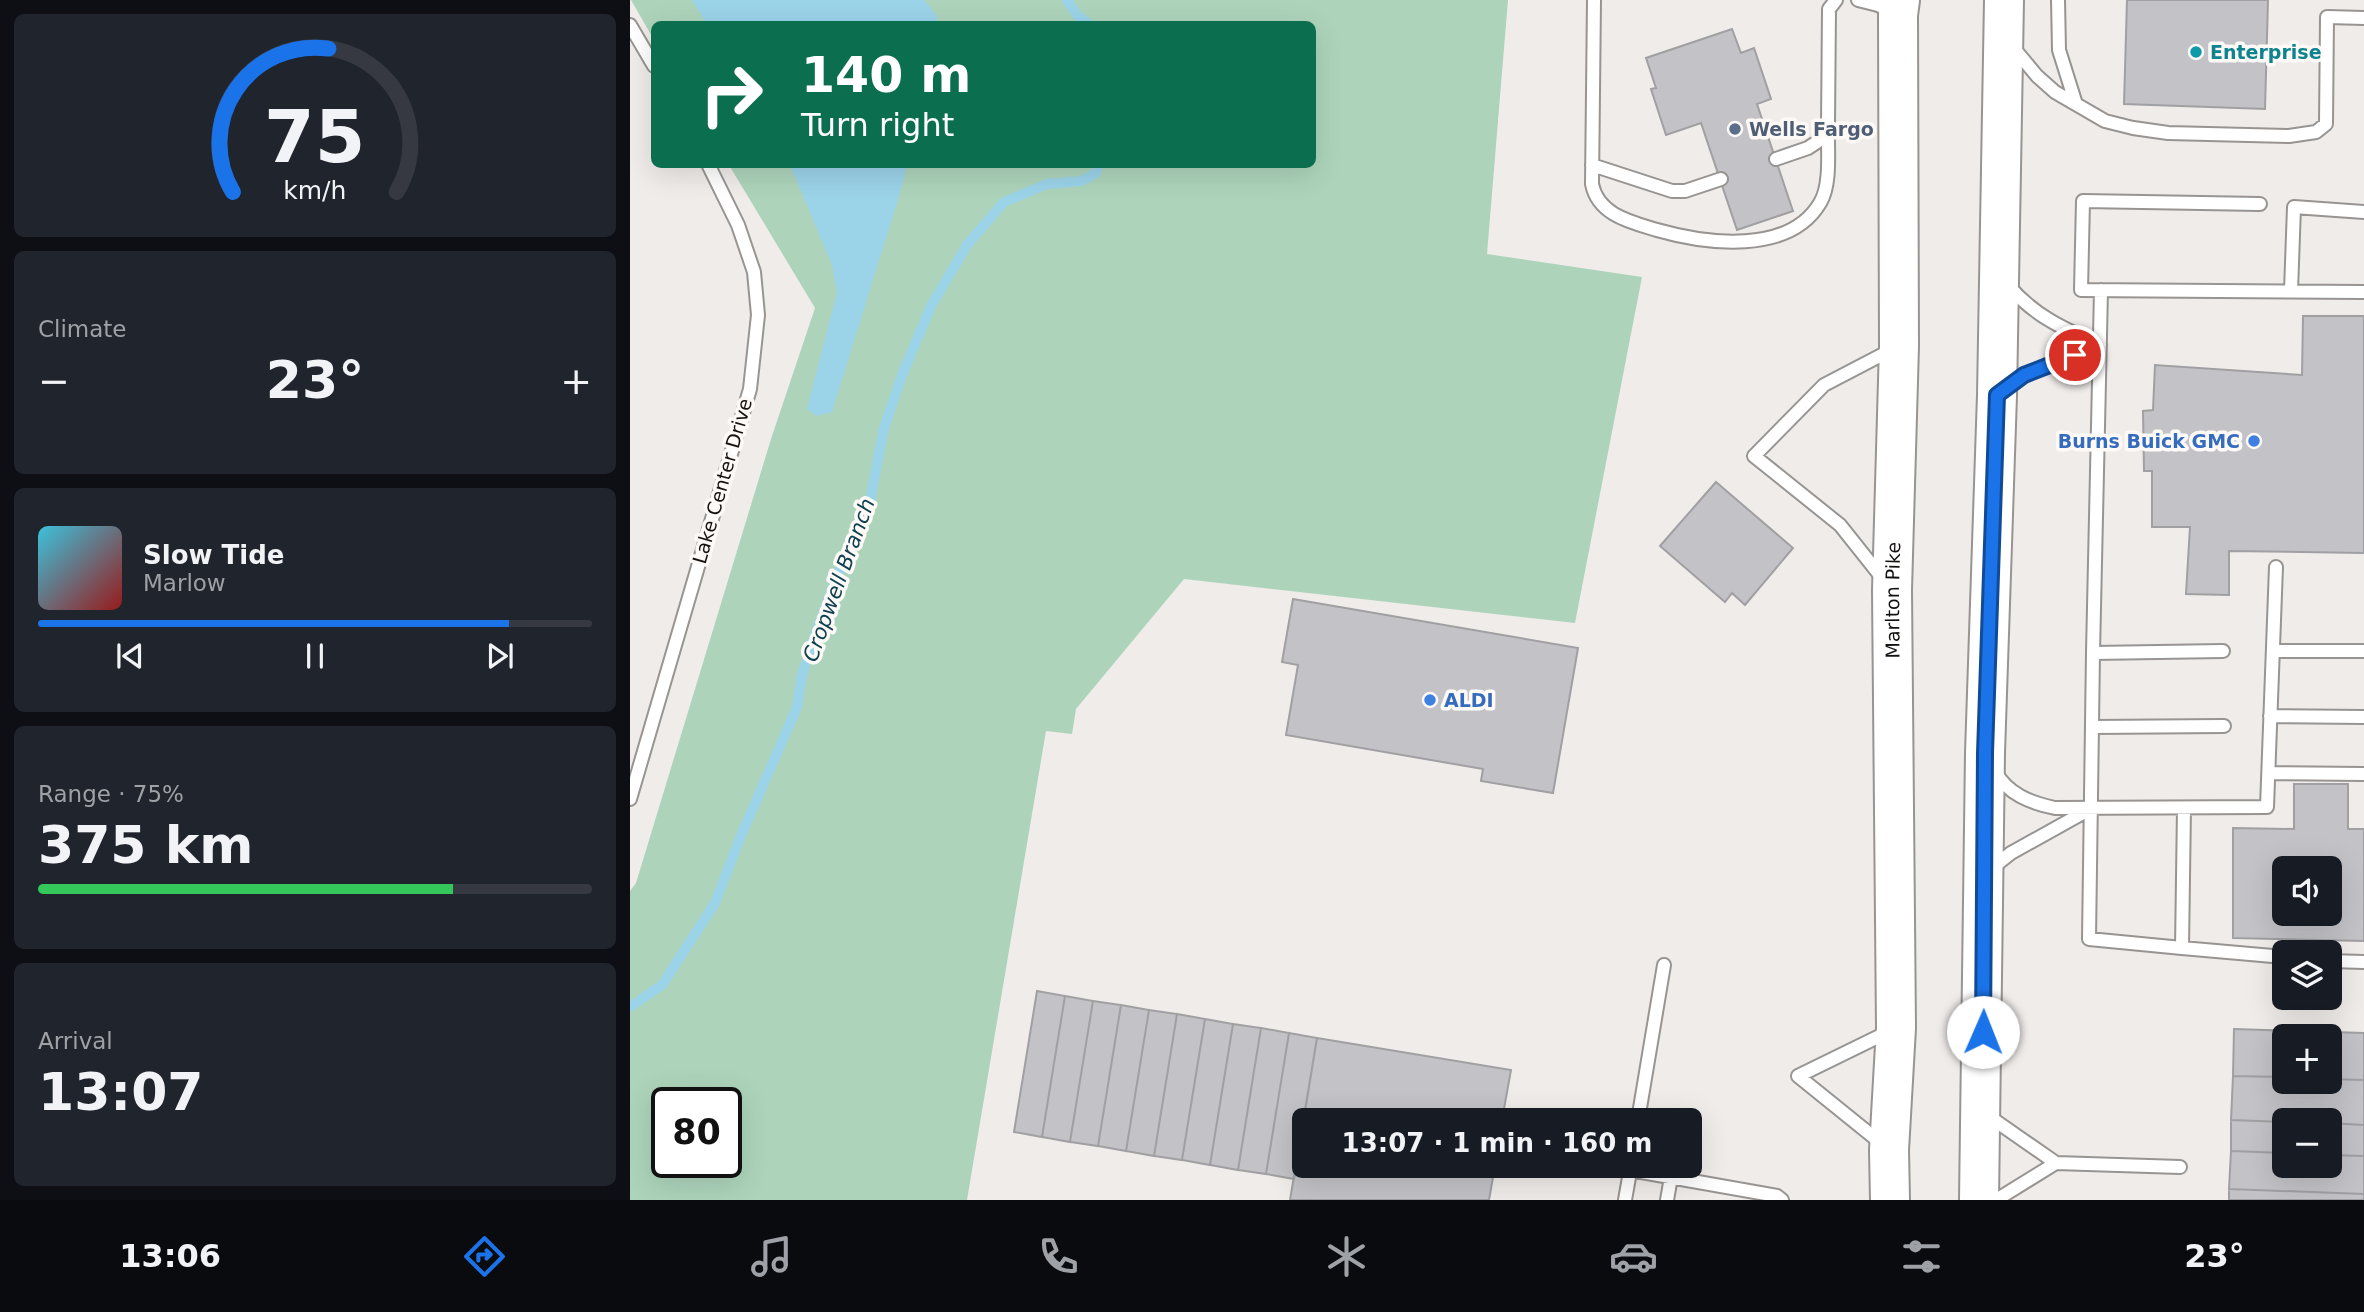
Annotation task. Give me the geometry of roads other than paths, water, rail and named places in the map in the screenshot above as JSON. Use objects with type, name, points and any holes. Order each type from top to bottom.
[{"type":"highway","name":"Marlton Pike","points":[[1891,1200],[1889,1150],[1896,1028],[1892,590],[1899,346],[1899,8]]},
{"type":"highway","points":[[1979,1200],[1985,753],[1997,395],[2004,18]]},
{"type":"lane","points":[[1594,0],[1592,165],[1594,194],[1598,202],[1614,215],[1680,236],[1718,242],[1749,241],[1776,235],[1801,224],[1822,201],[1826,187],[1829,9],[1836,0]]},
{"type":"lane","points":[[1858,0],[1899,8]]},
{"type":"lane","points":[[2058,0],[2059,50],[2075,101]]},
{"type":"lane","points":[[2004,18],[2037,76],[2055,92],[2075,101],[2105,121],[2168,133],[2289,136],[2315,132],[2326,124],[2327,17],[2364,18]]},
{"type":"lane","points":[[630,25],[651,61]]},
{"type":"lane","points":[[1776,159],[1817,142],[1828,124]]},
{"type":"lane","points":[[1592,165],[1672,191],[1685,191],[1721,179]]},
{"type":"lane","name":"Lake Center Drive","points":[[630,799],[750,388],[758,315],[754,272],[738,225],[710,168]]},
{"type":"lane","points":[[2260,204],[2083,201],[2081,289],[2364,292]]},
{"type":"lane","points":[[2291,292],[2294,207],[2364,212]]},
{"type":"lane","points":[[1999,273],[2032,310],[2100,345]]},
{"type":"lane","points":[[2101,290],[2089,939],[2272,956]]},
{"type":"lane","points":[[1997,395],[2024,375],[2100,345]]},
{"type":"lane","points":[[1892,590],[1840,525],[1754,456],[1824,385],[1899,346]]},
{"type":"lane","points":[[1985,753],[1998,777],[2012,792],[2033,804],[2090,809],[2267,807],[2276,568]]},
{"type":"lane","points":[[2093,653],[2223,650]]},
{"type":"lane","points":[[2273,651],[2364,651]]},
{"type":"lane","points":[[2270,716],[2364,718]]},
{"type":"lane","points":[[2092,727],[2224,726]]},
{"type":"lane","points":[[2269,773],[2364,774]]},
{"type":"lane","points":[[2182,948],[2184,808]]},
{"type":"lane","points":[[1985,874],[2011,853],[2090,809]]},
{"type":"lane","points":[[2342,961],[2364,962]]},
{"type":"lane","points":[[1641,1108],[1664,965]]},
{"type":"lane","points":[[1889,1150],[1853,1118],[1798,1076],[1896,1028]]},
{"type":"lane","points":[[1981,1111],[2056,1163],[2180,1167]]},
{"type":"lane","points":[[1996,1200],[2056,1163]]},
{"type":"lane","points":[[1625,1200],[1629,1178]]},
{"type":"lane","points":[[1667,1200],[1671,1178]]},
{"type":"lane","points":[[1677,1178],[1777,1196],[1782,1200]]},
{"type":"water","points":[[692,0],[924,0],[937,16],[937,21],[705,21]]},
{"type":"water","points":[[791,168],[906,168],[832,412],[817,416],[807,409],[837,292],[832,265]]},
{"type":"waterway","name":"Cropwell Branch","points":[[1067,0],[1077,15],[1085,21]]},
{"type":"waterway","name":"Cropwell Branch","points":[[630,1007],[662,985],[715,903],[797,707],[802,675],[813,641],[833,586],[870,501],[884,428],[902,375],[931,306],[967,245],[1004,202],[1047,184],[1081,181],[1096,173],[1098,168]]},
{"type":"place","name":"Enterprise","points":[[2196,52]]},
{"type":"place","name":"Wells Fargo","points":[[1735,129]]},
{"type":"place","name":"Burns Buick GMC","points":[[2254,441]]},
{"type":"place","name":"ALDI","points":[[1430,700]]}]
